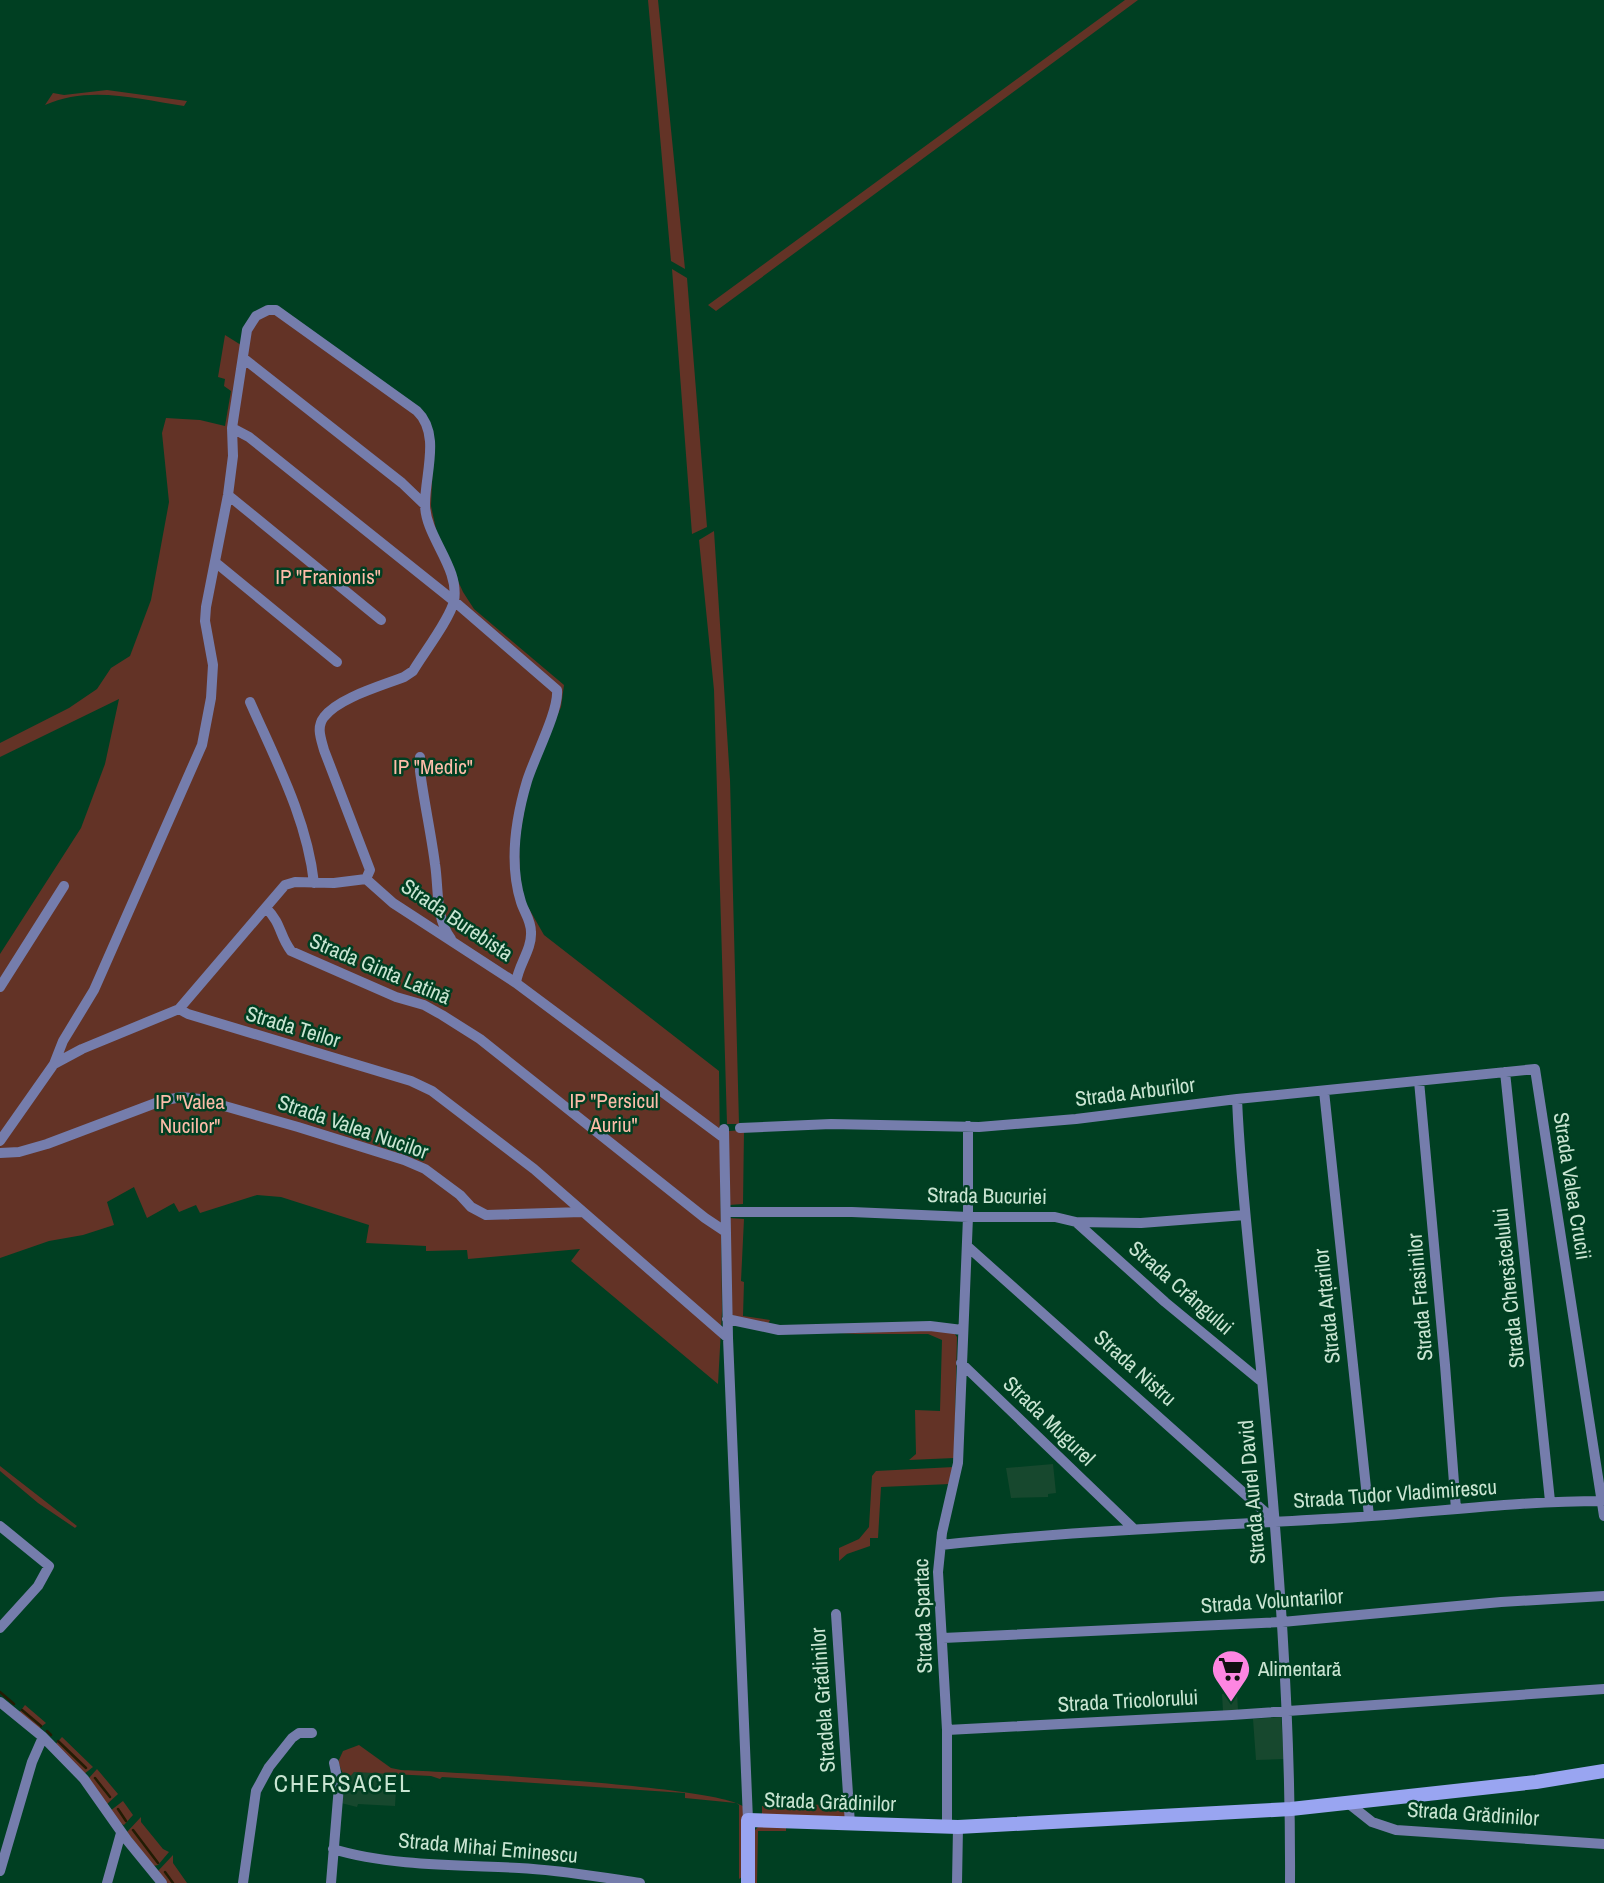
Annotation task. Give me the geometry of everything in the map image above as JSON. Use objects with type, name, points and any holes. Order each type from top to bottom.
[{"type":"street","points":[[0,1141],[54,1064],[63,1041],[94,990],[202,745],[211,698],[213,665],[205,621],[206,607],[228,495],[233,456],[232,428],[247,330],[251,321],[262,312],[276,310],[425,419],[428,427],[429,465],[425,505],[430,527],[452,581],[454,601],[413,671],[337,706],[324,717],[320,725],[324,750],[370,870],[366,879],[334,883],[295,882],[285,885],[179,1009],[54,1064]]},
{"type":"street","points":[[243,358],[402,483],[425,505]]},
{"type":"street","points":[[232,428],[248,437],[454,601],[548,681],[558,693],[554,711],[526,784],[516,830],[517,880],[521,903],[531,929],[530,943],[516,983]]},
{"type":"street","points":[[228,495],[381,620]]},
{"type":"street","points":[[215,562],[337,662]]},
{"type":"street","points":[[250,702],[299,817],[310,854],[314,883]]},
{"type":"street","points":[[420,757],[441,919],[455,944]]},
{"type":"street","name":"Strada Burebista","points":[[366,879],[393,903],[516,983],[724,1133]]},
{"type":"street","points":[[0,987],[64,886]]},
{"type":"street","name":"Strada Ginta Latină","points":[[266,908],[281,926],[286,945],[291,951],[396,998],[424,1005],[480,1039],[726,1232]]},
{"type":"street","points":[[430,929],[435,928],[441,919]]},
{"type":"street","name":"Strada Teilor","points":[[179,1009],[256,1036],[424,1086],[505,1145],[582,1212]]},
{"type":"street","name":"Strada Arburilor","points":[[740,1128],[831,1124],[979,1128],[1076,1119],[1237,1098],[1535,1069]]},
{"type":"street","name":"Strada Valea Crucii","points":[[1535,1069],[1604,1516]]},
{"type":"street","name":"Strada Chersăcelului","points":[[1504,1072],[1550,1501]]},
{"type":"street","name":"Strada Frasinilor","points":[[1419,1081],[1456,1509]]},
{"type":"street","name":"Strada Arțarilor","points":[[1324,1091],[1369,1516]]},
{"type":"street","name":"Strada Valea Nucilor","points":[[0,1153],[19,1152],[47,1144],[161,1101],[181,1097],[200,1099],[404,1160],[425,1169],[460,1195],[471,1207],[486,1215],[582,1212]]},
{"type":"street","name":"Strada Aurel David","points":[[1237,1098],[1240,1169],[1262,1382],[1282,1622],[1291,1810],[1290,1883]]},
{"type":"street","points":[[961,1363],[968,1217],[968,1126]]},
{"type":"street","name":"Strada Grădinilor","points":[[724,1133],[727,1319],[748,1820],[953,1827],[1291,1810],[1536,1782],[1604,1771]]},
{"type":"street","points":[[582,1212],[728,1338]]},
{"type":"street","name":"Strada Bucuriei","points":[[726,1212],[1055,1217],[1076,1222],[1141,1223],[1245,1215]]},
{"type":"street","name":"Strada Crângului","points":[[1076,1222],[1173,1309],[1262,1382]]},
{"type":"street","name":"Strada Nistru","points":[[967,1246],[1184,1438],[1274,1522]]},
{"type":"street","points":[[727,1319],[790,1330],[930,1325],[962,1330]]},
{"type":"street","name":"Strada Mugurel","points":[[961,1363],[1134,1529]]},
{"type":"street","name":"Strada Spartac","points":[[957,1883],[938,1572],[940,1545],[958,1463],[961,1363]]},
{"type":"street","name":"Strada Tudor Vladimirescu","points":[[940,1545],[1550,1501],[1602,1501]]},
{"type":"street","points":[[0,1526],[50,1566],[38,1586],[0,1628]]},
{"type":"street","name":"Strada Voluntarilor","points":[[943,1638],[1282,1622],[1434,1607],[1604,1596]]},
{"type":"street","name":"Stradela Grădinilor","points":[[836,1615],[850,1824]]},
{"type":"street","name":"Strada Tricolorului","points":[[947,1730],[1286,1712],[1604,1689]]},
{"type":"street","points":[[0,1702],[43,1737],[84,1779],[121,1833],[162,1883]]},
{"type":"street","points":[[243,1883],[256,1791],[261,1778],[292,1738],[299,1733],[312,1733]]},
{"type":"street","points":[[0,1871],[24,1784],[43,1737]]},
{"type":"street","points":[[331,1883],[339,1786],[334,1763]]},
{"type":"street","name":"Strada Grădinilor","points":[[1348,1803],[1372,1822],[1396,1830],[1604,1844]]},
{"type":"street","points":[[748,1820],[748,1883]]},
{"type":"street","points":[[107,1883],[121,1833]]},
{"type":"street","name":"Strada Mihai Eminescu","points":[[333,1849],[391,1859],[551,1870],[640,1883]]},
{"type":"shaded area","points":[[1053,1464],[1056,1493],[1048,1494],[1048,1497],[1011,1498],[1006,1468]]},
{"type":"shaded area","points":[[1237,1693],[1238,1710],[1223,1711],[1222,1694]]},
{"type":"shaded area","points":[[1281,1717],[1284,1759],[1256,1760],[1253,1719]]},
{"type":"shaded area","points":[[354,1772],[397,1773],[395,1806],[358,1804],[357,1807],[341,1803],[349,1778]]},
{"type":"green space","points":[[648,0],[658,0],[685,269],[671,261]]},
{"type":"green space","points":[[1125,0],[1138,0],[716,311],[708,305]]},
{"type":"green space","points":[[107,90],[187,101],[184,106],[131,97],[96,95],[62,99],[45,105],[53,93],[64,95]]},
{"type":"green space","points":[[672,269],[687,278],[707,527],[692,534]]},
{"type":"green space","points":[[264,307],[418,409],[433,460],[431,506],[437,534],[463,592],[474,609],[564,685],[561,707],[529,784],[519,841],[524,900],[544,935],[719,1071],[722,1311],[718,1384],[571,1261],[580,1249],[468,1259],[467,1250],[426,1251],[426,1246],[366,1243],[369,1225],[281,1197],[257,1195],[200,1213],[196,1205],[179,1212],[174,1203],[147,1218],[134,1187],[107,1202],[114,1225],[83,1235],[49,1241],[0,1258],[0,954],[81,828],[105,764],[119,699],[0,757],[0,743],[69,708],[97,689],[111,668],[130,656],[151,600],[169,502],[162,433],[166,418],[200,420],[225,426],[231,391],[224,386],[225,379],[218,377],[225,335],[241,345],[247,322]]},
{"type":"green space","points":[[714,531],[730,780],[739,1124],[727,1124],[714,690],[699,540]]},
{"type":"green space","points":[[744,1130],[743,1204],[729,1205],[729,1131]]},
{"type":"green space","points":[[729,1218],[744,1219],[741,1281],[744,1282],[743,1316],[770,1320],[768,1324],[731,1315]]},
{"type":"green space","points":[[930,1329],[954,1333],[957,1337],[954,1458],[909,1460],[916,1454],[915,1410],[940,1411],[942,1340],[928,1334],[839,1334]]},
{"type":"green space","points":[[0,1466],[77,1526],[75,1528],[38,1503],[0,1471]]},
{"type":"green space","points":[[954,1467],[950,1484],[881,1487],[878,1538],[870,1538],[870,1546],[847,1554],[839,1561],[839,1548],[859,1539],[869,1527],[872,1476],[876,1471]]},
{"type":"green space","points":[[25,1705],[46,1723],[38,1729],[19,1713]]},
{"type":"green space","points":[[62,1737],[93,1767],[84,1774],[55,1745]]},
{"type":"green space","points":[[359,1745],[391,1768],[401,1770],[640,1787],[690,1793],[733,1803],[685,1798],[685,1793],[442,1777],[440,1779],[431,1776],[354,1772],[349,1778],[343,1774],[338,1762],[343,1751]]},
{"type":"green space","points":[[97,1769],[118,1794],[106,1805],[89,1778]]},
{"type":"green space","points":[[123,1801],[133,1815],[124,1825],[119,1823],[110,1811]]},
{"type":"green space","points":[[846,1804],[845,1817],[762,1814],[762,1806]]},
{"type":"green space","points":[[739,1805],[745,1808],[742,1877],[739,1879]]},
{"type":"green space","points":[[141,1817],[141,1822],[163,1849],[169,1852],[158,1865],[153,1866],[127,1832]]},
{"type":"green space","points":[[759,1826],[786,1827],[786,1831],[758,1831],[757,1883],[752,1883],[754,1831]]},
{"type":"green space","points":[[173,1855],[173,1863],[187,1883],[165,1883],[158,1871]]},
{"type":"waterway","points":[[0,1692],[14,1704]]},
{"type":"waterway","points":[[22,1710],[41,1726]]},
{"type":"waterway","points":[[47,1731],[51,1735]]},
{"type":"waterway","points":[[58,1741],[86,1768]]},
{"type":"waterway","points":[[95,1778],[110,1797]]},
{"type":"waterway","points":[[118,1809],[126,1821]]},
{"type":"waterway","points":[[133,1830],[158,1863]]},
{"type":"waterway","points":[[165,1872],[173,1883]]},
{"type":"place","name":"Alimentară","points":[[1231,1703]]},
{"type":"district","name":"CHERSACEL","points":[[343,1784]]},
{"type":"park label","name":"IP \"Franionis\"","points":[[328,577]]},
{"type":"park label","name":"IP \"Medic\"","points":[[433,767]]},
{"type":"park label","name":"IP \"Persicul Auriu\"","points":[[614,1113]]},
{"type":"park label","name":"IP \"Valea Nucilor\"","points":[[190,1114]]}]
